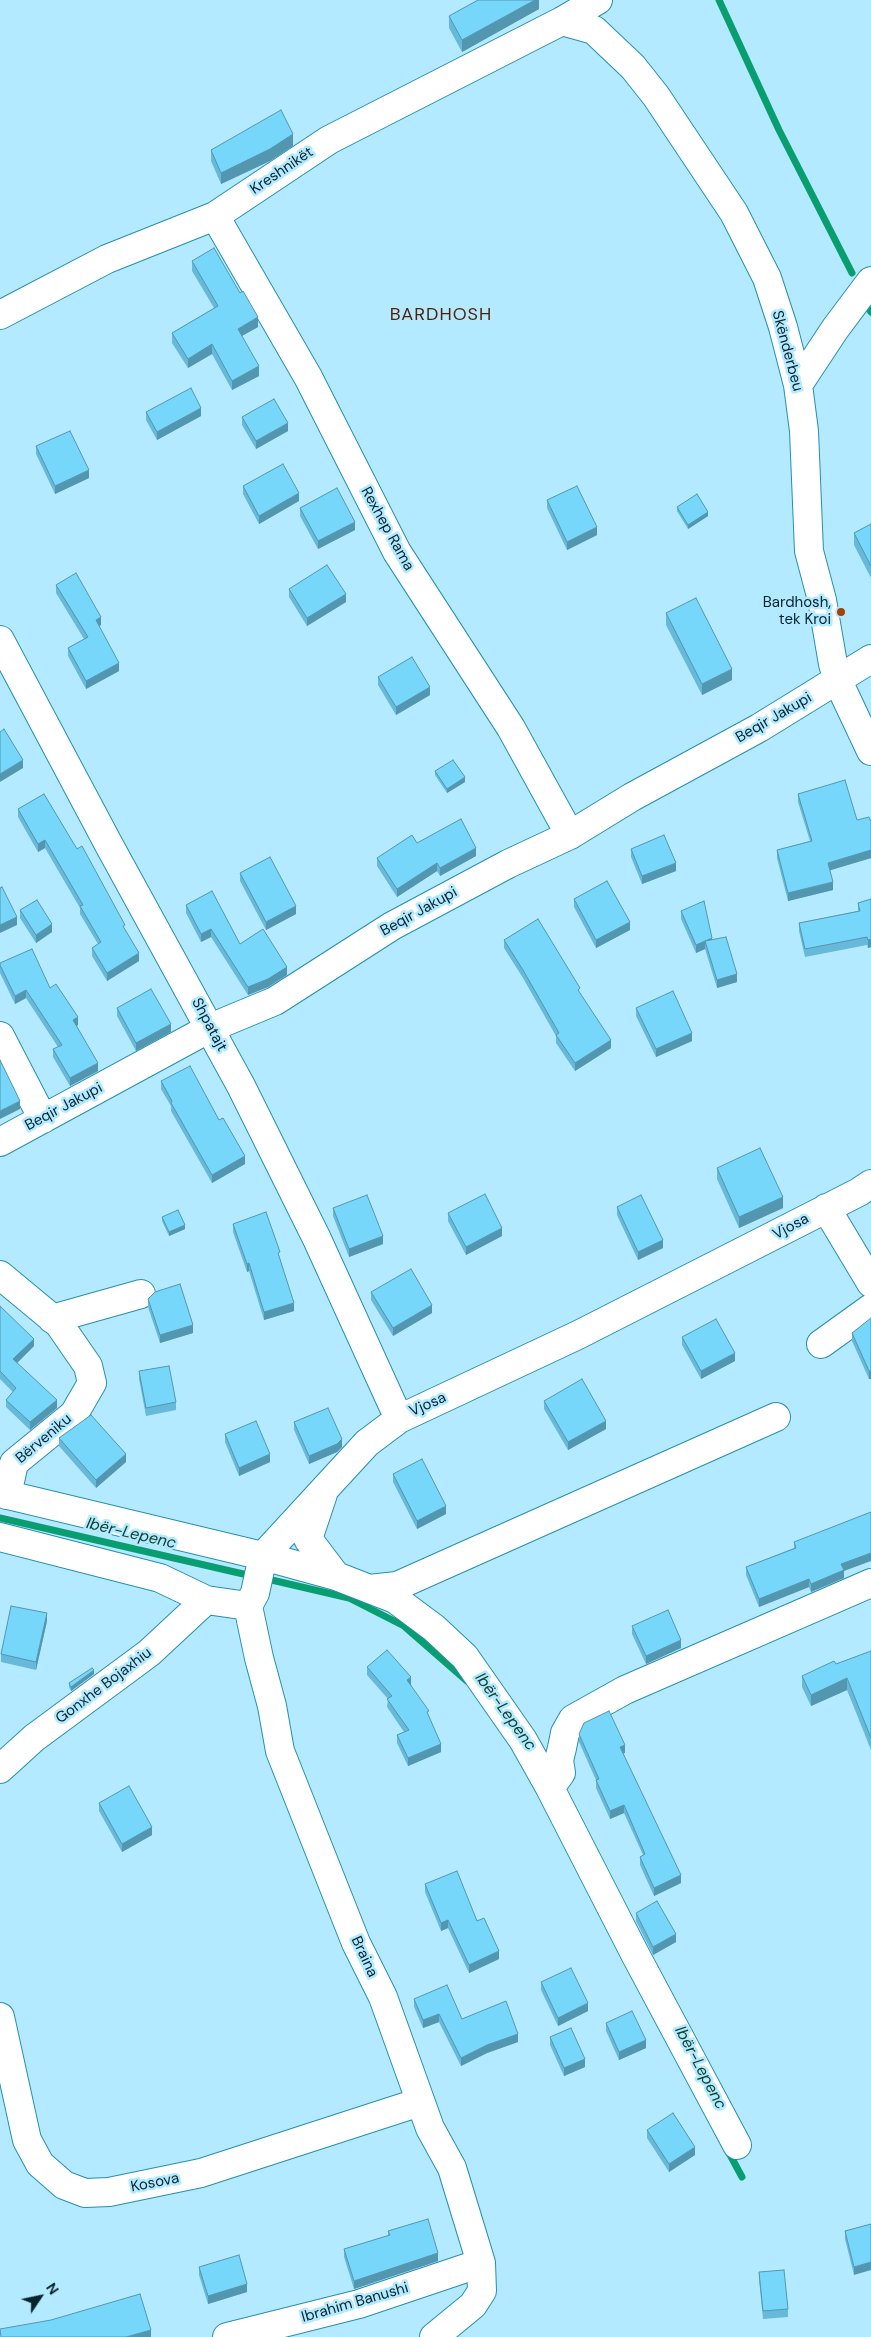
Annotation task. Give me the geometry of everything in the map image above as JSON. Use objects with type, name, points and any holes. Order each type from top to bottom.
[{"type":"street","name":"Kreshnikët","points":[[0,315],[107,259],[215,216],[329,140],[557,10],[598,0]]},
{"type":"street","name":"Skënderbeu","points":[[557,10],[594,30],[633,68],[656,96],[734,213],[767,278],[783,327],[798,385],[804,431],[809,551],[822,600],[838,681],[871,751]]},
{"type":"street","name":"Rexhep Rama","points":[[215,216],[308,377],[397,552],[511,728],[570,835]]},
{"type":"street","points":[[798,385],[835,329],[871,281]]},
{"type":"street","name":"Shpatajt","points":[[0,640],[109,845],[241,1086],[317,1238],[399,1418]]},
{"type":"street","name":"Beqir Jakupi","points":[[0,1142],[210,1028],[275,1001],[392,926],[508,864],[570,835],[632,797],[758,728],[838,681],[871,659]]},
{"type":"street","points":[[0,1036],[43,1118]]},
{"type":"street","name":"Vjosa","points":[[263,1556],[367,1443],[399,1418],[578,1335],[859,1192],[871,1184]]},
{"type":"street","points":[[826,1208],[871,1283]]},
{"type":"street","name":"Bërveniku","points":[[0,1275],[59,1324],[85,1360],[92,1383],[74,1414],[14,1463],[3,1494]]},
{"type":"street","points":[[52,1318],[141,1294]]},
{"type":"street","points":[[821,1344],[871,1308]]},
{"type":"street","points":[[369,1589],[397,1586],[776,1417]]},
{"type":"street","points":[[326,1486],[308,1539],[336,1576]]},
{"type":"street","points":[[3,1494],[263,1556],[336,1576],[394,1599],[434,1628],[466,1657],[523,1740],[737,2145]]},
{"type":"street","points":[[0,1537],[160,1578],[206,1600],[252,1600]]},
{"type":"street","name":"Braina","points":[[263,1556],[252,1600],[259,1658],[272,1706],[280,1751],[356,1944],[383,1997],[430,2128],[452,2168],[481,2263],[482,2291],[473,2306],[434,2337]]},
{"type":"street","points":[[550,1788],[561,1773],[559,1760],[565,1733],[573,1719],[625,1690],[871,1583]]},
{"type":"street","name":"Gonxhe Bojaxhiu","points":[[0,1769],[34,1738],[149,1653],[206,1600]]},
{"type":"street","name":"Kosova","points":[[0,2017],[28,2140],[40,2164],[64,2185],[85,2193],[109,2192],[202,2173],[420,2102]]},
{"type":"street","name":"Ibrahim Banushi","points":[[227,2337],[359,2304],[481,2263]]},
{"type":"building","points":[[478,0],[535,0],[462,40],[449,16]]},
{"type":"building","points":[[281,110],[293,134],[270,149],[221,173],[211,150]]},
{"type":"building","points":[[214,248],[240,293],[243,291],[258,317],[238,329],[259,366],[232,381],[212,344],[188,359],[172,333],[218,306],[192,261]]},
{"type":"building","points":[[191,388],[201,408],[157,432],[146,412]]},
{"type":"building","points":[[274,399],[288,423],[256,441],[242,417]]},
{"type":"building","points":[[70,431],[89,470],[55,486],[36,446]]},
{"type":"building","points":[[283,464],[299,493],[259,516],[243,486]]},
{"type":"building","points":[[577,486],[597,527],[567,542],[547,500]]},
{"type":"building","points":[[337,488],[355,522],[318,541],[300,508]]},
{"type":"building","points":[[697,494],[708,512],[688,525],[677,507]]},
{"type":"building","points":[[871,524],[871,566],[854,533]]},
{"type":"building","points":[[327,565],[346,594],[307,618],[289,589]]},
{"type":"building","points":[[76,573],[101,617],[96,620],[119,663],[86,681],[68,648],[88,637],[56,585]]},
{"type":"building","points":[[696,598],[732,669],[702,684],[666,613]]},
{"type":"building","points":[[412,657],[430,687],[396,707],[378,677]]},
{"type":"building","points":[[4,729],[23,760],[0,774],[0,732]]},
{"type":"building","points":[[453,760],[465,777],[447,789],[435,771]]},
{"type":"building","points":[[845,780],[857,820],[869,817],[871,822],[871,850],[828,863],[833,882],[788,893],[777,850],[812,841],[798,794]]},
{"type":"building","points":[[44,794],[77,849],[82,846],[139,953],[107,973],[92,948],[101,942],[80,906],[83,905],[45,840],[38,844],[18,809]]},
{"type":"building","points":[[461,819],[476,848],[440,868],[437,863],[397,889],[377,858],[412,835],[417,843]]},
{"type":"building","points":[[664,835],[676,863],[642,876],[631,849]]},
{"type":"building","points":[[270,857],[296,906],[266,922],[240,873]]},
{"type":"building","points":[[607,881],[630,922],[596,940],[574,899]]},
{"type":"building","points":[[2,887],[17,917],[0,925],[0,888]]},
{"type":"building","points":[[212,891],[240,944],[263,929],[287,967],[268,979],[248,987],[211,929],[201,934],[186,905]]},
{"type":"building","points":[[871,899],[871,939],[868,940],[867,937],[805,949],[799,923],[860,911],[858,903]]},
{"type":"building","points":[[37,900],[52,924],[36,935],[20,910]]},
{"type":"building","points":[[704,901],[712,938],[696,945],[681,911]]},
{"type":"building","points":[[538,919],[580,988],[578,990],[611,1040],[575,1063],[556,1035],[559,1033],[504,940]]},
{"type":"building","points":[[726,937],[737,974],[717,980],[705,941]]},
{"type":"building","points":[[32,949],[50,988],[56,984],[78,1017],[73,1020],[98,1063],[70,1078],[53,1049],[62,1045],[26,990],[15,996],[0,965],[0,963]]},
{"type":"building","points":[[151,989],[171,1024],[136,1043],[117,1008]]},
{"type":"building","points":[[673,991],[692,1033],[656,1049],[636,1008]]},
{"type":"building","points":[[0,1060],[20,1101],[0,1111]]},
{"type":"building","points":[[190,1066],[219,1120],[223,1118],[245,1156],[212,1175],[171,1103],[172,1101],[161,1081]]},
{"type":"building","points":[[760,1148],[783,1197],[739,1217],[717,1168]]},
{"type":"building","points":[[485,1194],[502,1228],[466,1247],[448,1213]]},
{"type":"building","points":[[367,1195],[383,1236],[349,1249],[333,1208]]},
{"type":"building","points":[[641,1195],[663,1240],[638,1252],[617,1207]]},
{"type":"building","points":[[178,1210],[185,1225],[169,1232],[162,1217]]},
{"type":"building","points":[[266,1212],[280,1252],[278,1253],[294,1303],[264,1312],[249,1263],[247,1264],[233,1224]]},
{"type":"building","points":[[411,1269],[432,1305],[393,1328],[371,1292]]},
{"type":"building","points":[[180,1284],[193,1325],[160,1335],[148,1299],[155,1292]]},
{"type":"building","points":[[0,1306],[34,1339],[13,1359],[57,1400],[30,1422],[6,1400],[16,1388],[0,1371]]},
{"type":"building","points":[[871,1318],[871,1371],[869,1371],[852,1333]]},
{"type":"building","points":[[716,1319],[735,1353],[701,1371],[682,1337]]},
{"type":"building","points":[[169,1366],[176,1402],[146,1408],[139,1371]]},
{"type":"building","points":[[582,1379],[606,1421],[568,1442],[544,1401]]},
{"type":"building","points":[[328,1408],[342,1439],[337,1444],[309,1456],[294,1422]]},
{"type":"building","points":[[91,1415],[126,1454],[96,1480],[59,1438]]},
{"type":"building","points":[[256,1421],[270,1454],[239,1468],[225,1434]]},
{"type":"building","points":[[422,1459],[446,1506],[417,1521],[393,1474]]},
{"type":"building","points":[[871,1512],[871,1553],[841,1564],[844,1570],[811,1584],[809,1579],[759,1599],[746,1567],[796,1548],[794,1542]]},
{"type":"building","points":[[11,1606],[47,1613],[36,1662],[1,1654]]},
{"type":"building","points":[[668,1610],[681,1640],[646,1656],[632,1626]]},
{"type":"building","points":[[387,1650],[411,1677],[407,1680],[429,1711],[427,1712],[441,1744],[408,1758],[397,1735],[409,1730],[387,1699],[392,1696],[367,1667]]},
{"type":"building","points":[[871,1651],[871,1738],[847,1678],[811,1695],[802,1676],[834,1661],[836,1664]]},
{"type":"building","points":[[92,1668],[94,1670],[71,1687],[69,1683]]},
{"type":"building","points":[[609,1711],[625,1745],[620,1747],[681,1875],[654,1888],[640,1857],[645,1854],[624,1805],[610,1811],[596,1780],[599,1779],[579,1734],[584,1723]]},
{"type":"building","points":[[129,1786],[152,1827],[122,1844],[99,1803]]},
{"type":"building","points":[[457,1871],[477,1921],[484,1918],[499,1951],[469,1965],[448,1920],[441,1923],[425,1884]]},
{"type":"building","points":[[657,1901],[676,1934],[653,1947],[636,1913]]},
{"type":"building","points":[[571,1968],[588,2003],[558,2018],[541,1982]]},
{"type":"building","points":[[447,1985],[462,2019],[506,2001],[518,2034],[487,2045],[461,2058],[439,2014],[423,2020],[414,1999]]},
{"type":"building","points":[[632,2011],[646,2040],[619,2052],[606,2023]]},
{"type":"building","points":[[571,2028],[585,2059],[564,2068],[550,2037]]},
{"type":"building","points":[[673,2113],[695,2147],[669,2164],[647,2130]]},
{"type":"building","points":[[428,2219],[438,2253],[354,2281],[344,2249],[390,2235],[388,2231]]},
{"type":"building","points":[[871,2224],[871,2262],[854,2267],[845,2231]]},
{"type":"building","points":[[239,2255],[247,2284],[208,2296],[199,2267]]},
{"type":"building","points":[[784,2270],[788,2309],[763,2311],[759,2272]]},
{"type":"building","points":[[140,2294],[151,2330],[126,2337],[1,2337],[0,2329],[51,2320]]},
{"type":"waterway","points":[[719,0],[779,130],[852,273]]},
{"type":"waterway","name":"Ibër-Lepenc","points":[[0,1518],[252,1576]]},
{"type":"waterway","name":"Ibër-Lepenc","points":[[263,1578],[349,1598],[404,1626],[467,1681]]},
{"type":"waterway","name":"Ibër-Lepenc","points":[[728,2151],[742,2177]]},
{"type":"place","name":"Bardhosh, tek Kroi","points":[[841,612]]},
{"type":"district","name":"BARDHOSH","points":[[441,315]]}]
